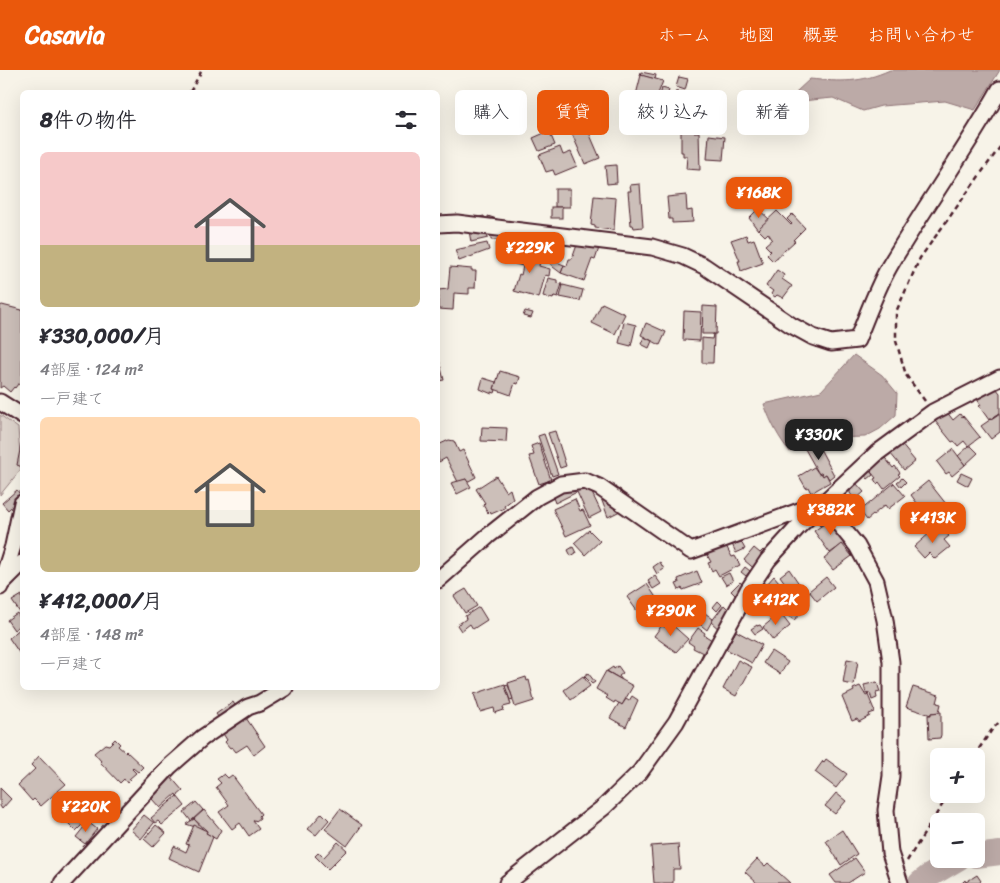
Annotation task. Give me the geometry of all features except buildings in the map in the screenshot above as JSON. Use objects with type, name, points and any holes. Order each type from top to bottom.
[{"type":"street","points":[[440,224],[457,223],[652,247],[683,256],[704,266],[791,325],[813,337],[832,342],[857,340],[888,269],[927,204],[980,126],[1000,89]]},
{"type":"street","points":[[507,883],[604,807],[640,772],[676,722],[748,590],[768,560],[822,503],[877,453],[933,412],[1000,378]]},
{"type":"street","points":[[0,402],[20,415]]},
{"type":"street","points":[[440,578],[488,536],[537,497],[561,484],[584,481],[599,486],[692,551],[822,503]]},
{"type":"street","points":[[822,503],[857,546],[876,581],[885,620],[891,662],[891,776],[886,810],[890,853],[899,880]]},
{"type":"street","points":[[1,585],[20,511]]},
{"type":"street","points":[[1,585],[20,565]]},
{"type":"street","points":[[62,883],[170,766],[202,738],[248,707],[260,703],[282,690]]},
{"type":"path","points":[[191,90],[202,70]]},
{"type":"path","points":[[933,412],[906,375],[896,340],[896,312],[920,258],[1000,147]]},
{"type":"path","points":[[979,748],[1000,721]]},
{"type":"path","points":[[899,880],[944,803]]},
{"type":"shaded area","points":[[890,70],[1000,70],[975,110],[945,101],[881,106],[863,111],[833,98],[809,100],[809,90],[798,90],[810,79],[851,80]]},
{"type":"shaded area","points":[[854,355],[882,375],[897,393],[896,415],[880,429],[865,437],[830,438],[790,452],[775,429],[764,404],[821,391]]},
{"type":"shaded area","points":[[0,415],[18,428],[20,470],[0,495]]},
{"type":"waterway","points":[[985,855],[1000,853]]},
{"type":"waterway","points":[[920,883],[943,868]]}]
